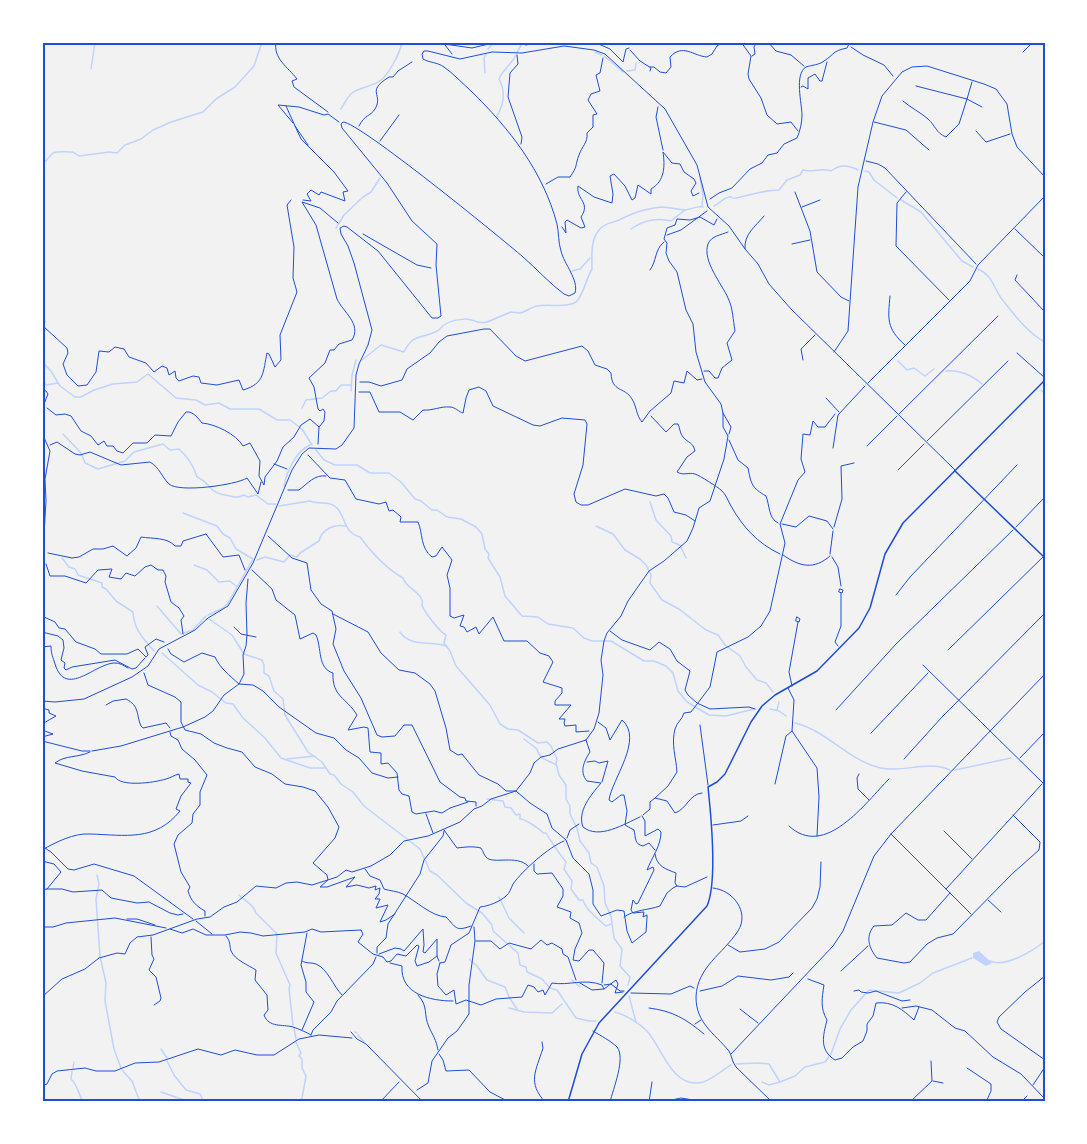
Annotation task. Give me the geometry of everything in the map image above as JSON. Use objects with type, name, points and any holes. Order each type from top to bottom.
[{"type":"street","points":[[980,42],[984,44]]},
{"type":"street","points":[[1023,52],[1032,42]]},
{"type":"street","points":[[42,701],[84,699],[143,671],[159,649],[195,630],[208,618],[228,606],[250,569],[294,466],[304,451],[309,448],[336,449],[351,432],[354,424],[354,393],[358,364],[370,340],[372,326],[350,250],[340,232],[341,227],[346,226],[378,251],[396,276],[434,318],[441,314],[436,267],[439,248],[435,240],[412,221],[387,183],[342,128],[341,123],[348,122],[379,142],[512,247],[554,287],[569,296],[575,293],[576,289],[561,252],[557,225],[542,186],[520,146],[488,107],[454,74],[439,64],[425,60],[422,54],[428,51],[460,59],[500,51],[517,53],[564,46],[594,50],[603,54],[665,110],[698,167],[709,209],[731,228],[739,243],[760,266],[769,284],[834,352],[1044,557],[948,650]]},
{"type":"street","points":[[834,352],[848,331],[858,187],[879,102],[896,78],[916,66],[932,67],[991,86],[1004,97],[1012,134],[1021,152],[1045,177]]},
{"type":"street","points":[[903,101],[915,111],[923,114],[939,133],[946,137],[959,124],[973,80]]},
{"type":"street","points":[[916,86],[967,99],[982,106]]},
{"type":"street","points":[[873,122],[911,133],[929,150]]},
{"type":"street","points":[[976,131],[986,142],[1012,134]]},
{"type":"street","points":[[864,161],[881,165],[978,265]]},
{"type":"street","points":[[907,191],[897,203],[896,246],[950,301]]},
{"type":"street","points":[[795,192],[812,239],[814,265],[820,276],[840,297],[850,301]]},
{"type":"street","points":[[833,447],[839,412],[970,281],[978,265],[1045,196]]},
{"type":"street","points":[[801,208],[820,200]]},
{"type":"street","points":[[745,249],[747,235],[764,216]]},
{"type":"street","points":[[1014,227],[1045,258]]},
{"type":"street","points":[[792,244],[812,239]]},
{"type":"street","points":[[1017,275],[1015,280],[1045,312]]},
{"type":"street","points":[[890,296],[890,326],[894,335],[906,346]]},
{"type":"street","points":[[867,446],[998,316]]},
{"type":"street","points":[[803,360],[801,349],[816,334]]},
{"type":"street","points":[[708,787],[725,774],[759,710],[770,699],[817,671],[859,628],[869,612],[885,554],[908,516],[1045,379],[1017,353]]},
{"type":"street","points":[[898,470],[1008,361]]},
{"type":"street","points":[[42,390],[48,393],[42,408]]},
{"type":"street","points":[[826,398],[839,412]]},
{"type":"street","points":[[42,433],[50,455],[45,478],[42,569]]},
{"type":"street","points":[[896,595],[910,577],[1017,465]]},
{"type":"street","points":[[836,710],[896,644],[1045,497]]},
{"type":"street","points":[[841,588],[838,591],[841,594],[841,626],[835,642],[841,648]]},
{"type":"street","points":[[904,759],[1045,614]]},
{"type":"street","points":[[792,687],[789,672],[798,622]]},
{"type":"street","points":[[923,665],[1044,784],[946,889]]},
{"type":"street","points":[[871,733],[929,672]]},
{"type":"street","points":[[731,1054],[833,946],[843,931],[874,856],[891,834],[1045,674]]},
{"type":"street","points":[[788,688],[794,700],[792,731],[817,768],[819,796],[817,836]]},
{"type":"street","points":[[568,1102],[582,1054],[593,1031],[708,906],[713,888],[712,825],[700,725]]},
{"type":"street","points":[[775,784],[786,736],[792,731]]},
{"type":"street","points":[[1018,759],[1045,732]]},
{"type":"street","points":[[859,774],[856,784],[869,800]]},
{"type":"street","points":[[789,826],[799,835],[817,836],[838,829],[889,779]]},
{"type":"street","points":[[950,892],[926,920],[918,920],[906,913],[892,925],[874,926],[869,935],[869,948],[880,960],[910,962],[927,944],[937,938],[953,934],[1040,848],[1038,840],[1013,815]]},
{"type":"street","points":[[712,825],[741,821],[748,816]]},
{"type":"street","points":[[944,831],[973,860]]},
{"type":"street","points":[[891,834],[972,915]]},
{"type":"street","points":[[727,944],[740,952],[765,949],[779,942],[812,908],[817,899],[820,887],[820,862]]},
{"type":"street","points":[[713,888],[727,892],[738,903],[742,921],[738,931],[705,969],[697,991],[697,1005],[701,1020],[711,1035],[731,1054],[736,1067],[772,1102]]},
{"type":"street","points":[[988,900],[1001,912]]},
{"type":"street","points":[[841,971],[869,944]]},
{"type":"street","points":[[1045,976],[1025,992],[999,1017],[997,1022],[1001,1029],[1045,1060]]},
{"type":"street","points":[[649,1008],[667,1010],[704,1034]]},
{"type":"street","points":[[740,1009],[759,1024]]},
{"type":"street","points":[[693,1025],[701,1020]]},
{"type":"street","points":[[593,1031],[615,1045],[620,1053],[621,1062],[610,1102]]},
{"type":"street","points":[[351,1032],[366,1044],[423,1102]]},
{"type":"street","points":[[542,1042],[543,1048],[534,1080],[537,1092],[545,1102]]},
{"type":"street","points":[[912,1101],[932,1081],[932,1060]]},
{"type":"street","points":[[967,1068],[991,1084],[991,1091],[986,1102]]},
{"type":"street","points":[[529,1079],[534,1080]]},
{"type":"street","points":[[380,1102],[400,1080]]},
{"type":"street","points":[[932,1081],[943,1083]]},
{"type":"street","points":[[649,1102],[652,1082]]},
{"type":"street","points":[[1020,1102],[1026,1096]]},
{"type":"street","points":[[662,1102],[681,1098],[705,1102]]},
{"type":"path","points":[[276,42],[279,58],[297,79],[292,81],[294,87],[341,123]]},
{"type":"path","points":[[442,43],[474,47],[494,43],[515,42],[526,45],[537,42]]},
{"type":"path","points":[[594,42],[610,49],[623,62],[626,50],[629,48]]},
{"type":"path","points":[[629,45],[634,56],[650,67],[666,73],[671,66],[670,57],[674,53],[685,50],[707,57],[723,42]]},
{"type":"path","points":[[741,42],[752,56]]},
{"type":"path","points":[[757,42],[754,47],[755,54],[752,56],[748,69],[748,79],[761,98],[767,115],[777,124],[791,122],[800,131]]},
{"type":"path","points":[[768,42],[776,51],[791,55],[806,68]]},
{"type":"path","points":[[849,46],[850,42]]},
{"type":"path","points":[[442,43],[455,58]]},
{"type":"path","points":[[706,201],[736,185],[750,169],[762,163],[768,155],[777,153],[784,144],[797,138],[802,118],[798,98],[801,87],[799,80],[806,68],[826,60],[834,51],[849,46],[862,55],[884,64],[896,78]]},
{"type":"path","points":[[517,53],[518,64],[510,73],[508,97],[522,137],[520,146]]},
{"type":"path","points":[[542,186],[558,177],[572,177],[577,169],[579,155],[586,144],[587,133],[593,124],[593,115],[597,113],[588,100],[591,94],[600,91],[596,75],[603,66],[603,54]]},
{"type":"path","points":[[801,87],[808,88],[808,78],[815,74],[822,81],[826,60]]},
{"type":"path","points":[[358,128],[363,117],[375,110],[378,101],[375,92],[377,86],[412,62]]},
{"type":"path","points":[[308,145],[304,136],[278,105],[328,114]]},
{"type":"path","points":[[286,106],[297,134],[340,178],[348,193],[343,192],[345,201],[321,192],[319,195],[311,190],[307,194],[311,201],[302,202]]},
{"type":"path","points":[[557,225],[562,227],[565,233],[567,232],[565,222],[567,220],[585,228],[581,217],[585,206],[578,195],[578,186],[594,197],[612,203],[610,176],[612,174],[621,181],[632,200],[638,186],[651,194],[651,189],[659,184],[665,168],[656,117],[659,106]]},
{"type":"path","points":[[379,142],[399,116]]},
{"type":"path","points":[[663,152],[672,163],[680,164],[684,172],[694,179],[696,183],[691,191],[693,196],[700,192]]},
{"type":"path","points":[[42,320],[45,321],[43,326],[47,331],[67,348],[68,353],[63,364],[67,375],[78,386],[87,385],[94,375],[99,351],[109,352],[115,347],[122,347],[129,357],[146,363],[154,372],[162,366],[167,368],[169,375],[176,371],[176,378],[179,381],[197,376],[201,383],[212,385],[238,380],[245,390],[262,378],[267,353],[275,367],[282,356],[279,348],[280,335],[297,292],[293,278],[294,247],[287,205],[291,200]]},
{"type":"path","points":[[302,202],[325,211],[341,227]]},
{"type":"path","points":[[302,202],[313,218],[340,307],[352,321],[355,333],[352,339],[330,350],[325,363],[309,378],[314,387],[319,410],[323,409],[325,412],[324,421],[319,427],[318,448]]},
{"type":"path","points":[[666,235],[680,230],[709,209]]},
{"type":"path","points":[[650,270],[654,264],[655,252],[665,240],[667,228],[675,225],[677,219],[686,220],[700,216],[714,225],[718,218]]},
{"type":"path","points":[[702,370],[709,371],[715,378],[718,378],[722,368],[732,360],[727,343],[735,331],[731,307],[713,270],[707,250],[711,239],[725,234],[731,228]]},
{"type":"path","points":[[362,240],[362,234],[417,265],[436,267]]},
{"type":"path","points":[[665,240],[666,254],[677,272],[686,311],[693,324],[704,379],[707,387],[721,404],[723,427],[728,436]]},
{"type":"path","points":[[355,382],[369,382],[381,386],[399,381],[404,378],[407,369],[430,353],[442,339],[487,329],[493,331],[516,356],[525,361],[582,346],[588,351],[595,364],[611,373],[614,386],[631,398],[642,422],[671,393],[674,381],[684,383],[687,371],[697,380],[704,379]]},
{"type":"path","points":[[354,393],[370,392],[379,412],[400,412],[413,420],[423,410],[441,407],[453,407],[463,413],[467,394],[479,387],[486,391],[493,406],[533,425],[540,426],[562,418],[585,420],[587,424],[583,465],[574,494],[576,502],[588,505],[601,501],[615,491],[625,489],[656,496],[664,494],[674,512],[686,514],[695,520]]},
{"type":"path","points":[[42,408],[48,408],[56,415],[68,415],[81,431],[92,436],[98,445],[104,441],[107,446],[113,446],[117,451],[123,453],[133,443],[147,443],[154,435],[171,436],[181,417],[189,412],[198,417],[202,423],[208,423],[240,439],[243,446],[250,443],[260,461],[261,482],[258,494],[247,478],[223,486],[210,485],[182,489],[169,484],[160,468],[150,462],[121,465],[90,452],[75,454],[57,442],[48,446]]},
{"type":"path","points":[[580,824],[589,831],[599,833],[625,825],[642,816],[650,809],[650,802],[668,786],[677,772],[672,739],[675,727],[682,720],[684,713],[693,710],[710,687],[717,652],[748,637],[768,615],[774,599],[785,543],[781,523],[798,480],[805,473],[801,459],[803,434],[810,435],[813,421],[818,427],[825,427],[839,412]]},
{"type":"path","points":[[42,997],[58,982],[86,969],[99,958],[117,953],[125,954],[134,938],[210,917],[243,897],[257,885],[271,888],[297,882],[309,886],[337,877],[346,870],[352,872],[364,868],[390,855],[404,841],[443,830],[463,820],[491,800],[516,791],[530,773],[534,763],[540,758],[586,740],[596,722],[603,675],[605,636],[621,616],[648,572],[687,541],[699,508],[710,502],[724,459],[731,427],[723,413]]},
{"type":"path","points":[[649,414],[666,432],[674,424],[678,424],[683,438],[692,443],[695,448],[677,472],[683,475],[696,474],[710,484],[716,485],[750,534],[762,544],[797,563],[811,565],[822,563],[830,556]]},
{"type":"path","points":[[261,482],[264,485],[265,477],[283,447],[294,437],[298,428],[310,419],[319,427]]},
{"type":"path","points":[[727,440],[732,444],[738,460],[748,468],[752,486],[766,496],[773,520],[796,527],[810,516],[827,521],[833,529]]},
{"type":"path","points":[[304,451],[328,476],[345,480],[355,497],[361,501],[379,504],[387,502],[389,511],[393,510],[400,516],[400,522],[418,522],[420,535],[429,555],[436,556],[442,546],[452,560],[447,575],[450,588],[450,616],[454,618],[464,615],[460,626],[464,627],[467,632],[476,627],[479,634],[493,617],[503,640],[527,641],[540,653],[549,656],[553,662],[543,682],[562,688],[563,691],[555,701],[555,705],[571,705],[559,719],[565,719],[565,726],[576,725],[576,732],[586,730],[591,732]]},
{"type":"path","points":[[841,588],[838,567],[830,556],[833,529],[842,499],[841,466],[854,463]]},
{"type":"path","points":[[274,464],[287,469]]},
{"type":"path","points":[[284,490],[300,490],[308,482],[321,475],[328,476]]},
{"type":"path","points":[[42,741],[82,751],[121,746],[183,727],[213,711],[224,695],[239,684],[244,674],[243,655],[246,646],[248,580],[239,555],[223,558],[206,534],[183,541],[181,546],[175,546],[171,541],[141,537],[136,548],[127,556],[113,546],[93,549],[79,557],[72,558],[54,553],[43,553]]},
{"type":"path","points":[[266,535],[292,558],[307,563],[311,590],[321,604],[330,608],[333,614],[336,629],[333,644],[344,671],[361,698],[377,735],[395,736],[404,725],[412,725],[440,782],[468,802]]},
{"type":"path","points":[[43,561],[46,563],[50,576],[65,576],[86,583],[98,570],[112,569],[109,577],[118,579],[126,573],[135,576],[151,565],[157,570],[163,570],[171,602],[184,616],[181,620],[183,636]]},
{"type":"path","points":[[250,569],[272,589],[276,600],[295,615],[300,639],[313,633],[316,635],[321,662],[328,671],[333,673],[333,683],[338,695],[357,715],[348,730],[368,728],[370,752],[382,754],[381,764],[389,764],[397,773],[400,793],[409,796],[412,812],[416,814],[434,811],[442,813],[468,802],[476,802],[477,808]]},
{"type":"path","points":[[333,614],[368,632],[381,653],[399,670],[410,671],[427,681],[435,691],[450,750],[458,755],[462,754],[479,775],[498,784],[506,791],[516,791],[547,814],[552,828],[566,840],[573,858],[589,874],[593,890],[593,907],[600,916],[610,912],[624,911],[632,943],[646,932],[647,917],[647,915],[643,917],[644,912],[632,912]]},
{"type":"path","points":[[42,616],[54,622],[59,628],[65,629],[76,642],[95,649],[101,654],[128,654],[138,649],[146,657]]},
{"type":"path","points":[[234,627],[241,634],[256,637]]},
{"type":"path","points":[[42,632],[58,636],[63,640],[61,660],[65,663],[64,669],[115,660],[130,667]]},
{"type":"path","points":[[608,632],[622,640],[650,650],[659,642],[665,645],[677,661],[690,671],[686,690],[697,704],[710,709],[748,707],[756,709]]},
{"type":"path","points":[[42,647],[51,646],[56,668],[65,678],[82,677],[116,662],[135,668],[148,656],[146,647],[148,644],[160,639],[167,644],[171,654],[184,662],[202,654],[214,657],[219,667],[239,684],[253,685],[264,691],[279,707],[316,733],[334,738],[346,750],[359,758],[372,773],[388,778],[398,777]]},
{"type":"path","points":[[143,671],[148,685],[181,702],[183,727],[188,731],[201,734],[214,743],[242,752],[255,767],[272,774],[285,784],[311,789],[319,794],[339,827],[335,838],[313,863],[325,872],[328,879]]},
{"type":"path","points":[[106,705],[113,701],[129,700],[139,713],[143,728],[166,723],[171,736],[178,740],[182,749],[206,772],[207,778],[200,792],[200,805],[194,814],[192,823],[178,835],[174,844],[181,872],[190,887],[188,891],[190,896],[205,910],[205,918]]},
{"type":"path","points":[[42,708],[56,716],[42,724]]},
{"type":"path","points":[[596,722],[606,728],[610,741],[622,720],[627,727],[628,754],[609,797],[612,801],[624,795],[627,811],[625,825]]},
{"type":"path","points":[[42,730],[53,734],[42,736]]},
{"type":"path","points":[[586,740],[590,750],[583,768],[585,778],[587,781],[601,783]]},
{"type":"path","points":[[42,850],[64,839],[84,834],[119,837],[147,834],[166,825],[180,810],[176,810],[181,796],[191,783],[188,779],[180,779],[179,774],[160,780],[127,783],[115,777],[55,763],[63,757],[80,756],[92,751]]},
{"type":"path","points":[[580,824],[586,803],[601,783],[608,761],[599,763],[585,761]]},
{"type":"path","points":[[655,798],[665,800],[673,812],[677,813],[686,807],[691,797],[702,793]]},
{"type":"path","points":[[425,813],[434,834]]},
{"type":"path","points":[[632,912],[633,900],[636,904],[638,903],[654,870],[653,867],[647,870],[660,844],[661,832],[658,829],[645,836],[645,821],[642,816]]},
{"type":"path","points":[[440,963],[446,962],[451,945],[469,933],[478,916],[479,908],[489,906],[507,896],[529,867],[556,844],[566,840],[574,826],[580,824]]},
{"type":"path","points":[[625,825],[634,830],[638,844],[643,846],[649,843],[661,867],[676,873],[677,886]]},
{"type":"path","points":[[312,1036],[342,995],[373,964],[378,947],[386,938],[388,924],[420,874],[424,860],[444,834],[443,830]]},
{"type":"path","points":[[443,830],[457,848],[464,846],[481,848],[486,858],[491,861],[514,860],[524,862],[529,867]]},
{"type":"path","points":[[42,846],[68,869],[74,870],[93,864],[134,876],[213,935]]},
{"type":"path","points":[[42,861],[54,864],[61,871],[47,889]]},
{"type":"path","points":[[534,864],[534,871],[537,874],[554,875],[564,891],[564,896],[556,907],[571,912],[570,918],[579,923],[582,933],[573,954],[574,961],[582,959],[591,950],[603,960],[602,985],[604,989]]},
{"type":"path","points":[[364,868],[370,876],[380,880],[384,889],[401,893],[421,907],[446,917],[459,930],[474,925]]},
{"type":"path","points":[[624,917],[632,912],[647,911],[660,906],[667,893],[677,886],[685,887],[709,876]]},
{"type":"path","points":[[328,879],[320,887],[327,887],[354,877],[346,887],[357,885],[369,888],[376,886],[374,890],[380,888],[375,899],[380,899],[376,908],[388,905],[380,921],[395,914]]},
{"type":"path","points":[[42,890],[62,889],[73,892],[102,890],[108,897],[118,900],[149,902],[170,913],[184,914]]},
{"type":"path","points":[[42,927],[99,919],[125,919],[167,928],[178,933],[198,930],[213,935],[240,932],[263,936],[312,929],[321,932],[362,931],[363,934],[358,942],[389,962],[402,966],[403,979],[424,1002],[427,1023],[434,1035],[438,1052],[444,1060],[446,1071],[469,1070],[490,1092],[508,1102]]},
{"type":"path","points":[[414,1093],[428,1083],[430,1065],[448,1038],[469,1014],[470,964],[475,941],[474,925]]},
{"type":"path","points":[[377,955],[395,948],[404,951],[423,929],[423,952],[437,939],[439,942],[437,956],[440,963],[436,974],[438,986],[447,995],[454,990],[456,1004],[466,1000],[481,1005],[496,999],[522,997],[528,986],[534,987],[538,992],[543,990],[545,995],[550,983],[563,985],[576,982],[586,981],[602,985],[610,984],[616,988],[624,991],[616,994],[616,988],[616,980],[610,984],[604,989],[592,990],[576,982],[568,957],[562,954],[562,949],[552,943],[547,945],[541,940],[531,949],[509,943],[500,949],[491,941],[475,941]]},
{"type":"path","points":[[302,1031],[314,1002],[306,992],[306,982],[300,960],[307,931]]},
{"type":"path","points":[[150,935],[154,959],[149,970],[156,977],[161,998],[154,1005]]},
{"type":"path","points":[[225,935],[230,940],[232,952],[236,958],[255,970],[255,980],[267,995],[267,1012],[264,1016],[269,1023],[294,1027],[312,1036]]},
{"type":"path","points":[[389,962],[397,954],[406,956],[417,945],[419,946],[415,961],[417,966],[437,956]]},
{"type":"path","points":[[300,960],[321,968],[342,995]]},
{"type":"path","points":[[629,993],[671,994],[690,986],[697,991],[722,986],[738,976],[771,980],[789,977],[794,973]]},
{"type":"path","points":[[802,978],[824,985],[821,1005],[827,1020],[824,1031],[824,1049],[832,1058],[838,1060],[863,1041],[876,1003],[885,1002],[905,1009],[919,1007],[932,1010],[955,1028],[965,1031],[993,1057],[1021,1074],[1045,1099]]},
{"type":"path","points":[[854,991],[860,990],[868,993],[876,991],[902,1001],[910,1000]]},
{"type":"path","points":[[418,995],[455,1000]]},
{"type":"path","points":[[900,1007],[914,1020],[919,1007]]},
{"type":"path","points":[[42,1086],[47,1084],[52,1074],[57,1071],[81,1068],[115,1071],[135,1063],[159,1062],[198,1049],[221,1055],[235,1050],[257,1055],[274,1055],[286,1049],[296,1040],[312,1036],[348,1039],[355,1037]]},
{"type":"path","points":[[1033,1085],[1045,1066]]},
{"type":"water","points":[[979,951],[992,963],[986,966],[973,958],[973,953]]},
{"type":"waterway","points":[[91,69],[95,42]]},
{"type":"waterway","points":[[42,163],[57,152],[73,152],[79,156],[117,153],[125,145],[141,139],[153,130],[203,112],[216,99],[235,87],[254,66],[262,42]]},
{"type":"waterway","points":[[341,109],[352,93],[375,83],[386,75],[402,42]]},
{"type":"waterway","points":[[488,49],[494,42]]},
{"type":"waterway","points":[[517,52],[523,42]]},
{"type":"waterway","points":[[595,52],[602,55]]},
{"type":"waterway","points":[[485,73],[486,54]]},
{"type":"waterway","points":[[497,116],[503,98],[503,89],[499,79],[516,55]]},
{"type":"waterway","points":[[604,56],[623,72]]},
{"type":"waterway","points":[[627,71],[635,70],[636,63]]},
{"type":"waterway","points":[[714,206],[729,197],[736,198],[779,190],[787,180],[800,175],[803,170],[831,171],[844,166],[858,170]]},
{"type":"waterway","points":[[865,171],[869,172],[874,180],[897,198]]},
{"type":"waterway","points":[[336,228],[344,215],[371,192],[380,178]]},
{"type":"waterway","points":[[700,178],[702,206]]},
{"type":"waterway","points":[[901,200],[921,212],[962,261],[973,267]]},
{"type":"waterway","points":[[362,360],[381,345],[404,352],[415,339],[438,331],[452,321],[468,319],[484,323],[511,312],[520,313],[537,306],[574,303],[581,294],[592,269],[594,239],[603,226],[650,209],[662,207],[685,210],[703,207]]},
{"type":"waterway","points":[[631,229],[650,220],[671,221],[685,210]]},
{"type":"waterway","points":[[572,271],[580,269],[590,258]]},
{"type":"waterway","points":[[978,269],[989,278],[1001,298],[1021,323],[1045,342]]},
{"type":"waterway","points":[[351,391],[356,360]]},
{"type":"waterway","points":[[898,361],[907,370],[914,368],[925,376],[934,369]]},
{"type":"waterway","points":[[42,362],[60,386],[75,397],[81,397],[113,384],[137,382],[148,374],[176,398],[196,400],[205,405],[219,403],[230,409],[259,409],[277,420],[290,420],[302,429],[312,445]]},
{"type":"waterway","points":[[946,371],[966,374],[982,384]]},
{"type":"waterway","points":[[42,379],[46,385],[58,383]]},
{"type":"waterway","points":[[302,408],[306,400],[322,398],[331,391],[336,391],[341,385],[351,385]]},
{"type":"waterway","points":[[1041,390],[1045,394]]},
{"type":"waterway","points":[[63,434],[81,453],[85,463],[98,469],[125,461],[134,452],[163,444],[170,450],[179,449],[190,462],[197,477],[213,491],[235,497],[256,495],[268,504],[276,504]]},
{"type":"waterway","points":[[284,486],[293,462],[300,452],[310,445]]},
{"type":"waterway","points":[[316,450],[324,460],[335,465],[357,465],[370,473],[389,473],[401,482],[415,499],[432,510],[437,510],[447,517],[461,519],[476,527],[482,534],[485,549],[489,554],[488,558],[500,577],[505,596],[522,616],[538,617],[548,624],[573,628],[584,638],[592,641],[611,641],[644,661],[654,661],[666,666],[673,673],[678,691],[687,702],[709,715],[726,716],[754,709]]},
{"type":"waterway","points":[[42,542],[43,472]]},
{"type":"waterway","points":[[279,506],[310,501],[331,504],[337,508],[348,529],[360,537],[379,560],[403,578],[418,594],[426,612],[446,635],[444,643],[456,666],[490,705],[500,724],[508,729],[518,730],[538,743],[547,742],[551,746],[557,759],[559,775],[566,785],[566,799],[580,841],[589,853],[591,863],[597,867],[604,886],[605,903],[611,916],[614,938],[622,949],[620,966],[630,977],[628,985]]},
{"type":"waterway","points":[[650,502],[656,520],[671,536],[672,542],[680,545],[686,558]]},
{"type":"waterway","points":[[183,513],[217,526],[223,534],[230,538],[236,549],[253,559],[228,603],[208,615]]},
{"type":"waterway","points":[[257,560],[265,557],[284,562],[290,555],[297,557],[319,541],[329,528],[345,526]]},
{"type":"waterway","points":[[596,526],[613,534],[625,550],[646,565],[651,575],[650,583],[662,600],[679,609],[706,630],[718,635],[725,645],[740,656],[757,680],[766,683],[773,692]]},
{"type":"waterway","points":[[62,558],[69,567],[75,569],[78,575],[102,583],[102,587],[116,601],[133,612],[137,629],[154,651]]},
{"type":"waterway","points":[[194,565],[207,570],[219,582],[230,581],[236,586]]},
{"type":"waterway","points":[[157,606],[181,634],[193,630],[206,616]]},
{"type":"waterway","points":[[209,619],[232,635],[244,654],[262,660],[264,673],[269,676],[274,691],[283,699],[285,715],[308,752],[322,762],[330,774],[353,792],[364,806],[420,849],[430,871],[466,903],[482,913],[492,925],[493,931],[518,953],[520,965],[526,967],[527,972],[542,979],[550,988],[557,990],[576,1018],[596,1021]]},
{"type":"waterway","points":[[400,632],[415,642],[446,646]]},
{"type":"waterway","points":[[162,653],[198,685],[226,703],[233,704],[243,718],[265,738],[281,758],[310,768],[325,768]]},
{"type":"waterway","points":[[777,710],[779,702]]},
{"type":"waterway","points":[[770,709],[786,716]]},
{"type":"waterway","points":[[795,723],[818,732],[858,759],[881,768],[933,766],[950,770]]},
{"type":"waterway","points":[[524,739],[537,749],[542,758],[556,765]]},
{"type":"waterway","points":[[287,759],[315,756]]},
{"type":"waterway","points":[[955,770],[1011,758]]},
{"type":"waterway","points":[[487,799],[503,801],[505,807],[511,808],[516,815],[520,814],[520,819],[546,833],[566,862],[564,869],[572,881],[571,889],[599,920],[606,926],[611,924]]},
{"type":"waterway","points":[[97,875],[99,884],[96,899],[100,956],[106,983],[105,1001],[114,1049],[121,1068]]},
{"type":"waterway","points":[[239,895],[251,904],[256,913],[277,934],[276,953],[290,985],[293,1025]]},
{"type":"waterway","points":[[499,897],[509,918],[524,933]]},
{"type":"waterway","points":[[990,961],[996,963],[1011,960],[1026,954],[1045,941]]},
{"type":"waterway","points":[[736,1064],[769,1064],[780,1082],[795,1076],[805,1067],[825,1062],[851,1010],[869,990],[899,993],[920,983],[933,973],[972,958]]},
{"type":"waterway","points":[[471,961],[487,980],[505,987],[510,999]]},
{"type":"waterway","points":[[572,980],[580,987]]},
{"type":"waterway","points":[[629,996],[636,1022]]},
{"type":"waterway","points":[[511,1000],[517,1009]]},
{"type":"waterway","points":[[509,1008],[524,1012],[552,1013],[562,1004]]},
{"type":"waterway","points":[[615,1012],[624,1015],[647,1031],[669,1066],[683,1080],[692,1083],[703,1082],[731,1065]]},
{"type":"waterway","points":[[294,1028],[296,1039]]},
{"type":"waterway","points":[[358,1035],[364,1042]]},
{"type":"waterway","points":[[296,1042],[306,1076],[302,1098],[299,1102]]},
{"type":"waterway","points":[[161,1049],[167,1058]]},
{"type":"waterway","points":[[167,1061],[174,1075],[186,1090],[200,1094],[204,1102]]},
{"type":"waterway","points":[[73,1068],[74,1062]]},
{"type":"waterway","points":[[122,1070],[132,1081],[140,1102]]},
{"type":"waterway","points":[[72,1071],[71,1079],[83,1102]]},
{"type":"waterway","points":[[762,1082],[769,1085],[780,1082]]},
{"type":"waterway","points":[[161,1092],[187,1101]]}]
